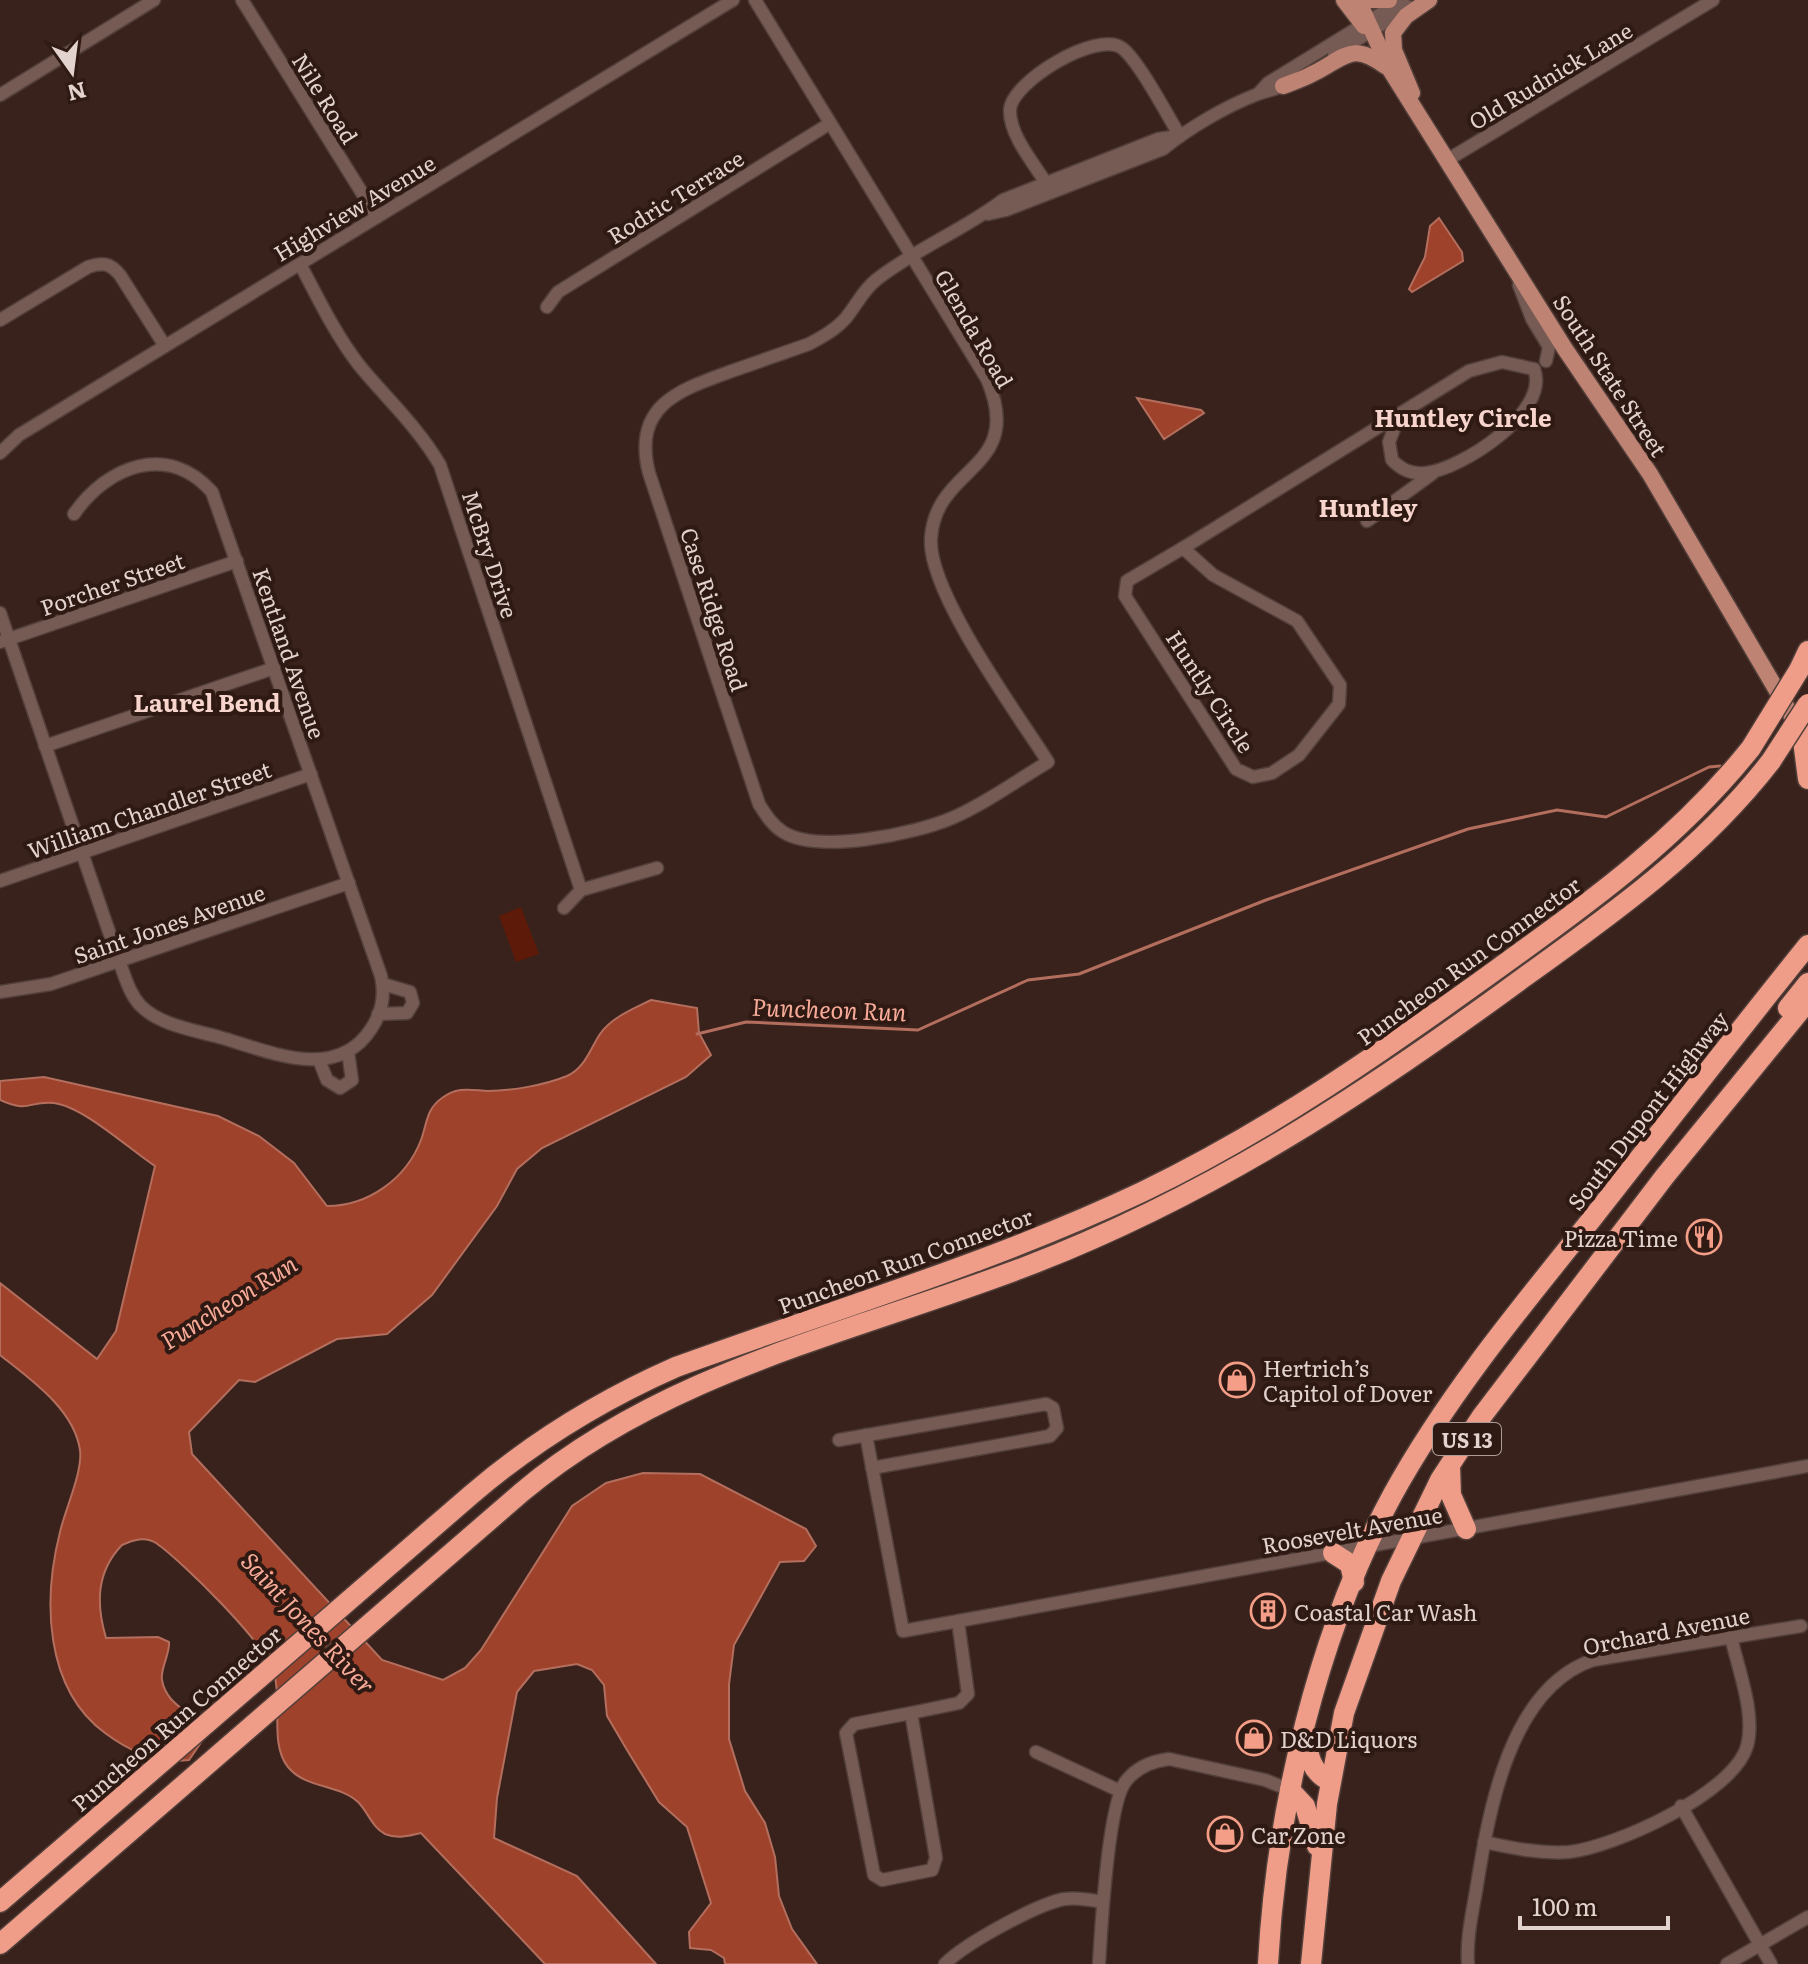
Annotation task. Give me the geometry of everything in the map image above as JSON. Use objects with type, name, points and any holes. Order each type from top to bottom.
[{"type":"highway","name":"Puncheon Run Connector","points":[[0,1902],[521,1454],[615,1395],[688,1363],[1055,1231],[1143,1191],[1267,1126],[1382,1052],[1628,873],[1676,831],[1751,748],[1804,661]]},
{"type":"highway","name":"Puncheon Run Connector","points":[[0,1944],[433,1569],[546,1473],[593,1438],[638,1413],[734,1370],[979,1284],[1085,1242],[1198,1190],[1293,1137],[1413,1059],[1634,897],[1722,819],[1771,761],[1808,704]]},
{"type":"highway","points":[[1805,740],[1808,779]]},
{"type":"highway","name":"South Dupont Highway","points":[[1268,1964],[1278,1842],[1305,1728],[1354,1582],[1418,1450],[1556,1263],[1808,945]]},
{"type":"highway","points":[[1665,1176],[1733,1078],[1808,983]]},
{"type":"highway","name":"US 13","points":[[1311,1964],[1330,1781],[1344,1713],[1391,1581],[1411,1539],[1450,1466],[1493,1402],[1665,1176],[1808,1001]]},
{"type":"highway","points":[[1763,1059],[1808,1014]]},
{"type":"highway","points":[[1493,1402],[1509,1367],[1561,1299],[1567,1278],[1556,1263]]},
{"type":"highway","points":[[1450,1466],[1451,1495],[1466,1529]]},
{"type":"highway","points":[[1371,1546],[1387,1557],[1391,1581]]},
{"type":"highway","points":[[1333,1553],[1350,1564],[1354,1582]]},
{"type":"highway","points":[[1305,1728],[1313,1767],[1330,1781]]},
{"type":"highway","points":[[1290,1790],[1305,1806],[1312,1822],[1320,1869]]},
{"type":"main road","name":"South State Street","points":[[1344,0],[1366,26],[1389,68],[1449,159],[1565,349],[1650,474],[1805,740]]},
{"type":"main road","name":"South State Street","points":[[1358,0],[1366,26]]},
{"type":"main road","points":[[1369,0],[1389,0]]},
{"type":"main road","points":[[1419,114],[1394,50],[1393,33],[1406,16],[1429,0]]},
{"type":"main road","points":[[1283,86],[1313,74],[1347,53],[1367,54],[1389,68]]},
{"type":"street","points":[[0,95],[154,0]]},
{"type":"street","name":"Nile Road","points":[[242,0],[377,217]]},
{"type":"street","name":"Highview Avenue","points":[[0,453],[19,435],[733,0]]},
{"type":"street","name":"Glenda Road","points":[[755,0],[987,379],[998,411],[998,431],[977,466],[960,479],[936,514],[931,537],[935,576],[1048,762]]},
{"type":"street","points":[[1259,93],[1283,86],[1403,0]]},
{"type":"street","points":[[1259,93],[1268,83],[1366,26],[1421,0]]},
{"type":"street","name":"Old Rudnick Lane","points":[[1449,159],[1713,0]]},
{"type":"street","points":[[1049,187],[1010,118],[1013,95],[1022,84],[1101,41],[1122,49],[1180,136]]},
{"type":"street","name":"Case Ridge Road","points":[[1048,762],[969,810],[926,826],[880,836],[824,841],[783,832],[759,804],[649,473],[645,458],[649,425],[670,395],[809,344],[829,333],[874,281],[1003,200],[1049,187],[1158,139],[1180,136],[1259,93]]},
{"type":"street","name":"Rodric Terrace","points":[[547,307],[558,292],[829,124]]},
{"type":"street","points":[[1506,252],[1532,319],[1549,347],[1546,361]]},
{"type":"street","points":[[0,320],[101,263],[112,266],[120,275],[165,346]]},
{"type":"street","name":"McBry Drive","points":[[300,264],[338,336],[425,439],[440,465],[581,890]]},
{"type":"street","points":[[1367,521],[1437,471],[1519,419],[1531,399],[1536,381],[1534,369],[1565,349]]},
{"type":"street","name":"Huntly Circle","points":[[1183,548],[1213,575],[1297,621],[1340,685],[1339,704],[1299,755],[1272,773],[1253,777],[1236,769],[1125,596],[1127,581],[1479,366],[1502,362],[1534,369]]},
{"type":"street","points":[[1401,414],[1390,434],[1392,460],[1406,471],[1437,471]]},
{"type":"street","points":[[1351,443],[1373,439],[1389,452]]},
{"type":"street","name":"Kentland Avenue","points":[[74,514],[88,494],[127,470],[156,463],[186,469],[212,492],[383,984],[378,1014],[362,1042],[348,1052]]},
{"type":"street","name":"Porcher Street","points":[[4,641],[237,561]]},
{"type":"street","points":[[0,613],[4,641],[45,746],[119,961],[140,1005],[161,1019],[291,1058],[319,1060],[348,1052],[352,1080],[340,1088],[327,1080],[319,1060]]},
{"type":"street","points":[[45,746],[274,668]]},
{"type":"street","name":"William Chandler Street","points":[[0,881],[311,774]]},
{"type":"street","points":[[564,908],[581,890],[657,868]]},
{"type":"street","name":"Saint Jones Avenue","points":[[0,992],[51,984],[349,883]]},
{"type":"street","points":[[378,1014],[407,1013],[413,1003],[410,992],[383,984]]},
{"type":"street","points":[[839,1440],[866,1435],[1046,1404],[1053,1408],[1057,1428],[1050,1436],[872,1468],[866,1435]]},
{"type":"street","name":"Roosevelt Avenue","points":[[872,1468],[903,1631],[1808,1466]]},
{"type":"street","points":[[911,1713],[936,1858],[932,1870],[882,1880],[874,1875],[846,1733],[854,1724],[959,1703],[968,1694],[958,1621]]},
{"type":"street","name":"Orchard Avenue","points":[[1468,1964],[1484,1842],[1510,1750],[1537,1704],[1565,1674],[1593,1660],[1801,1626]]},
{"type":"street","points":[[1484,1842],[1549,1853],[1592,1848],[1633,1833],[1732,1772],[1746,1749],[1748,1720],[1731,1637]]},
{"type":"street","points":[[1036,1752],[1120,1791]]},
{"type":"street","points":[[1099,1964],[1103,1902],[1120,1791],[1138,1769],[1153,1761],[1169,1759],[1265,1780],[1290,1790]]},
{"type":"street","points":[[1681,1806],[1771,1964]]},
{"type":"street","points":[[945,1964],[975,1941],[1049,1905],[1075,1899],[1103,1902]]},
{"type":"street","points":[[1727,1964],[1808,1917]]},
{"type":"shaded area","points":[[521,907],[539,954],[516,962],[499,916]]},
{"type":"water","points":[[1439,218],[1462,252],[1463,261],[1412,292],[1409,289],[1425,257],[1430,226]]},
{"type":"water","points":[[1137,398],[1201,410],[1204,413],[1164,439]]},
{"type":"water","name":"Saint Jones River","points":[[651,1000],[697,1008],[699,1033],[711,1055],[686,1077],[542,1148],[517,1169],[497,1206],[432,1295],[387,1334],[337,1339],[255,1382],[239,1380],[189,1432],[192,1454],[382,1660],[443,1680],[465,1668],[481,1650],[572,1506],[606,1483],[643,1473],[700,1474],[806,1529],[816,1546],[804,1561],[780,1562],[734,1645],[729,1684],[729,1739],[745,1791],[765,1823],[775,1857],[779,1896],[792,1929],[817,1964],[725,1964],[724,1958],[711,1950],[690,1948],[689,1932],[711,1903],[687,1827],[659,1802],[607,1716],[604,1685],[592,1670],[577,1664],[534,1671],[517,1692],[497,1798],[494,1838],[577,1876],[656,1964],[545,1964],[421,1833],[398,1837],[385,1834],[350,1796],[295,1774],[282,1757],[279,1747],[276,1685],[268,1660],[240,1624],[203,1585],[156,1543],[148,1540],[135,1540],[122,1545],[107,1566],[100,1589],[106,1638],[158,1637],[169,1642],[162,1675],[165,1690],[176,1704],[196,1720],[206,1735],[189,1760],[177,1761],[144,1755],[105,1733],[85,1714],[70,1692],[59,1667],[53,1641],[51,1585],[60,1532],[79,1469],[80,1450],[76,1435],[49,1396],[0,1355],[0,1283],[97,1359],[116,1331],[155,1166],[92,1120],[66,1106],[46,1103],[18,1106],[0,1100],[0,1081],[44,1077],[218,1116],[259,1136],[294,1163],[327,1206],[342,1205],[384,1188],[406,1167],[421,1140],[430,1112],[448,1094],[459,1090],[517,1089],[567,1076],[583,1063],[610,1023]]},
{"type":"waterway","name":"Puncheon Run","points":[[697,1034],[746,1022],[918,1030],[1028,980],[1079,974],[1266,900],[1468,829],[1557,810],[1606,817],[1709,767],[1720,766]]},
{"type":"place","name":"Pizza Time","points":[[1704,1237]]},
{"type":"place","name":"Hertrich’s Capitol of Dover","points":[[1237,1380]]},
{"type":"place","name":"Coastal Car Wash","points":[[1268,1611]]},
{"type":"place","name":"D&D Liquors","points":[[1254,1738]]},
{"type":"place","name":"Car Zone","points":[[1225,1834]]},
{"type":"district","name":"Huntley Circle","points":[[1463,416]]},
{"type":"district","name":"Huntley","points":[[1368,506]]},
{"type":"district","name":"Laurel Bend","points":[[207,701]]}]
